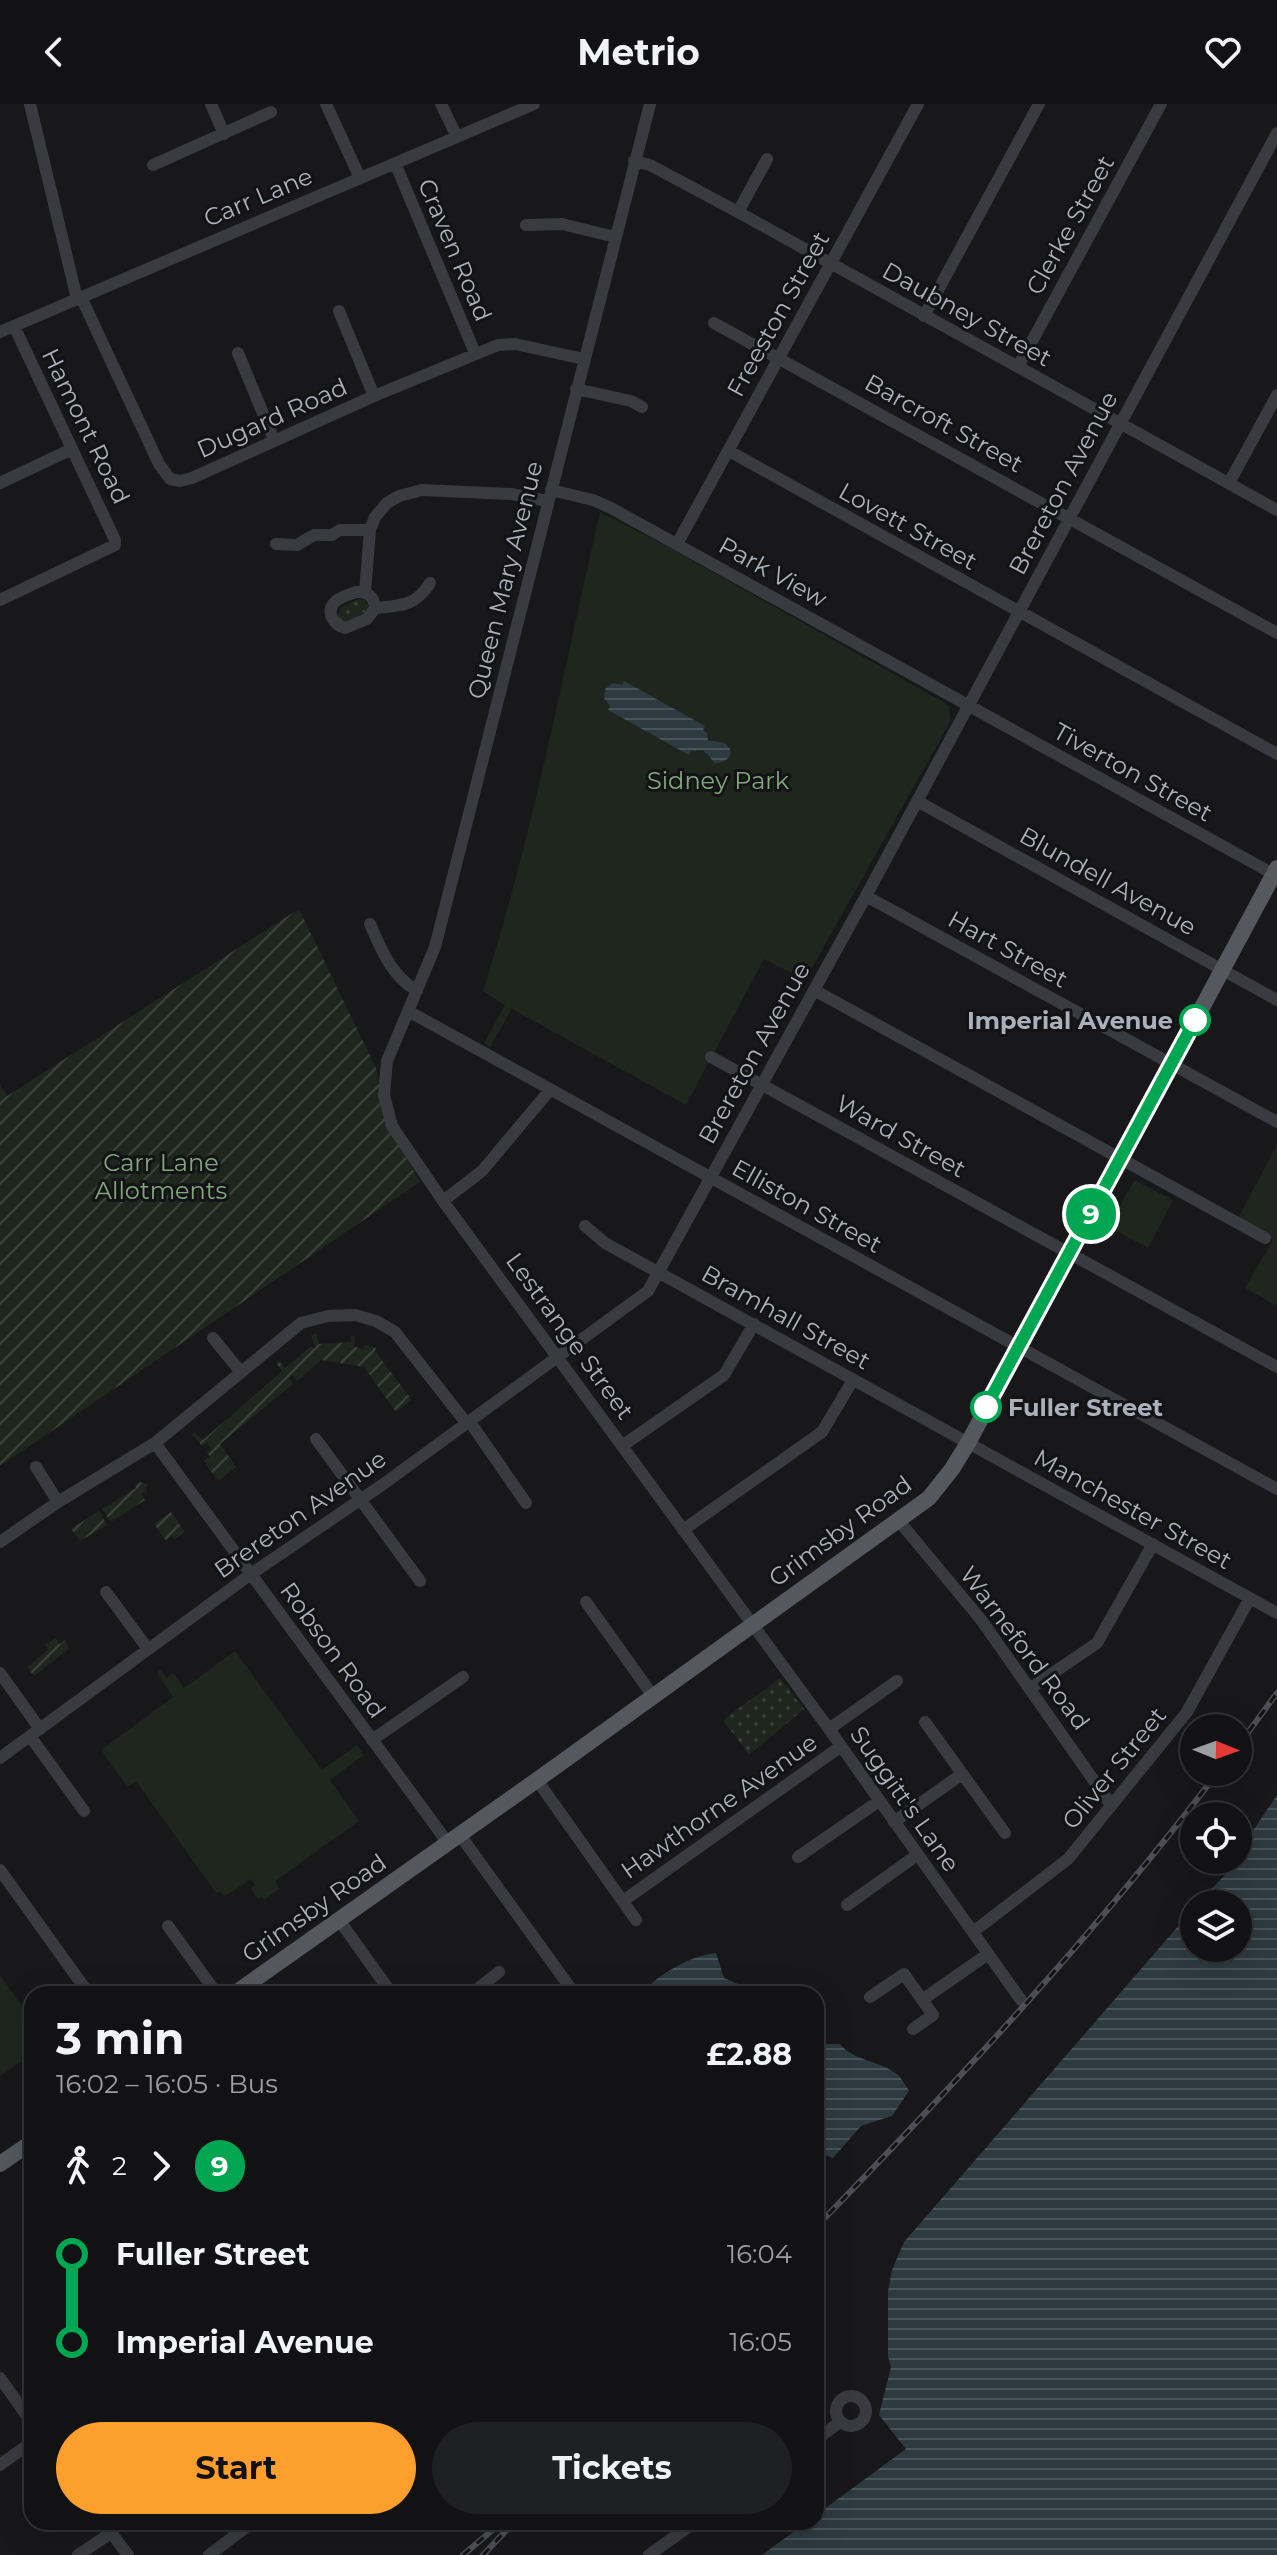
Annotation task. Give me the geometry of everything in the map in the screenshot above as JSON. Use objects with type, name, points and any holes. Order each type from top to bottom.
[{"type":"main road","name":"Grimsby Road","points":[[245,1986],[929,1498],[968,1443],[1276,873]]},
{"type":"main road","points":[[0,2164],[24,2149]]},
{"type":"street","points":[[30,104],[79,298]]},
{"type":"street","points":[[211,104],[224,134]]},
{"type":"street","points":[[326,104],[360,178]]},
{"type":"street","points":[[441,104],[457,137]]},
{"type":"street","name":"Carr Lane","points":[[0,332],[534,104]]},
{"type":"street","name":"Queen Mary Avenue","points":[[387,1061],[435,947],[650,104]]},
{"type":"street","name":"Freeston Street","points":[[677,544],[918,104]]},
{"type":"street","points":[[924,316],[1039,104]]},
{"type":"street","name":"Clerke Street","points":[[1018,367],[1161,104]]},
{"type":"street","points":[[153,165],[271,112]]},
{"type":"street","name":"Brereton Avenue","points":[[0,1758],[251,1574],[468,1423],[648,1291],[866,896],[1277,133]]},
{"type":"street","points":[[738,212],[767,159]]},
{"type":"street","name":"Daubney Street","points":[[634,161],[650,165],[738,212],[1277,510]]},
{"type":"street","name":"Craven Road","points":[[395,163],[475,353]]},
{"type":"street","points":[[526,225],[562,224],[615,237]]},
{"type":"street","name":"Dugard Road","points":[[79,298],[159,464],[170,479],[180,481],[498,345],[515,344],[584,359]]},
{"type":"street","points":[[339,311],[374,396]]},
{"type":"street","name":"Barcroft Street","points":[[714,323],[1277,633]]},
{"type":"street","name":"Hamont Road","points":[[0,600],[115,545],[14,326]]},
{"type":"street","points":[[238,353],[274,440]]},
{"type":"street","points":[[576,389],[631,401],[642,407]]},
{"type":"street","points":[[1229,483],[1277,395]]},
{"type":"street","points":[[0,483],[72,449]]},
{"type":"street","name":"Lovett Street","points":[[729,451],[1277,754]]},
{"type":"street","name":"Park View","points":[[370,530],[375,517],[387,503],[422,490],[593,500],[968,707]]},
{"type":"street","points":[[276,544],[297,545],[314,535],[332,535],[340,530],[370,530],[365,592],[375,608],[367,619],[345,628],[334,622],[331,609],[336,601],[356,592],[365,592]]},
{"type":"street","points":[[375,608],[424,602],[430,583]]},
{"type":"street","name":"Tiverton Street","points":[[968,707],[1276,873]]},
{"type":"street","name":"Blundell Avenue","points":[[917,801],[1277,1000]]},
{"type":"street","name":"Hart Street","points":[[866,896],[1172,1065]]},
{"type":"street","points":[[370,924],[389,966],[403,982],[417,991]]},
{"type":"street","points":[[814,990],[1265,1238]]},
{"type":"street","name":"Elliston Street","points":[[408,1011],[1018,1346]]},
{"type":"street","name":"Ward Street","points":[[711,1057],[1277,1367]]},
{"type":"street","name":"Lestrange Street","points":[[387,1061],[384,1095],[392,1126],[443,1201],[752,1624]]},
{"type":"street","points":[[1172,1065],[1277,1122]]},
{"type":"street","points":[[443,1201],[482,1171],[550,1090]]},
{"type":"street","name":"Bramhall Street","points":[[585,1226],[605,1243],[968,1443]]},
{"type":"street","points":[[0,1542],[58,1502],[155,1443],[301,1323],[328,1316],[355,1315],[376,1321],[395,1332],[468,1423],[526,1503]]},
{"type":"street","points":[[622,1446],[724,1375],[754,1324]]},
{"type":"street","points":[[213,1338],[240,1371]]},
{"type":"street","points":[[1018,1346],[1277,1489]]},
{"type":"street","points":[[683,1530],[822,1432],[853,1380]]},
{"type":"street","points":[[316,1439],[420,1581]]},
{"type":"street","name":"Robson Road","points":[[155,1443],[372,1740],[569,1986]]},
{"type":"street","name":"Manchester Street","points":[[968,1443],[1277,1613]]},
{"type":"street","points":[[36,1467],[58,1502]]},
{"type":"street","name":"Warneford Road","points":[[899,1521],[982,1621],[1111,1805]]},
{"type":"street","points":[[1031,1688],[1097,1643],[1153,1544]]},
{"type":"street","points":[[106,1592],[148,1649]]},
{"type":"street","name":"Oliver Street","points":[[973,1932],[1068,1859],[1187,1712],[1250,1598]]},
{"type":"street","points":[[586,1602],[653,1696]]},
{"type":"street","name":"Suggitt's Lane","points":[[752,1624],[1021,2000]]},
{"type":"street","points":[[0,1673],[84,1811]]},
{"type":"street","points":[[372,1740],[463,1677]]},
{"type":"street","points":[[829,1729],[897,1681]]},
{"type":"street","points":[[925,1722],[1005,1833]]},
{"type":"street","name":"Hawthorne Avenue","points":[[623,1901],[840,1747]]},
{"type":"street","points":[[894,1822],[962,1774]]},
{"type":"street","points":[[537,1780],[636,1920]]},
{"type":"street","points":[[798,1857],[879,1801]]},
{"type":"street","points":[[847,1905],[917,1855]]},
{"type":"street","points":[[0,1870],[83,1986]]},
{"type":"street","points":[[339,1920],[387,1986]]},
{"type":"street","points":[[168,1926],[211,1986]]},
{"type":"street","points":[[922,2000],[988,1954]]},
{"type":"street","points":[[481,1986],[499,1972]]},
{"type":"street","points":[[870,1997],[904,1974],[933,2015],[913,2029]]},
{"type":"street","points":[[0,2378],[24,2412]]},
{"type":"street","points":[[824,2434],[840,2422]]},
{"type":"street","points":[[0,2465],[24,2448]]},
{"type":"street","points":[[78,2555],[104,2530]]},
{"type":"street","points":[[109,2530],[128,2555]]},
{"type":"street","points":[[209,2555],[242,2530]]},
{"type":"street","points":[[649,2555],[684,2530]]},
{"type":"green space","name":"Sidney Park","points":[[600,512],[672,549],[943,702],[949,706],[951,719],[805,980],[764,959],[686,1105],[512,1009],[490,1047],[484,1043],[505,1005],[483,991],[532,813]]},
{"type":"green space","points":[[358,599],[368,604],[368,610],[347,623],[338,618],[340,608]]},
{"type":"green space","name":"Carr Lane Allotments","points":[[299,909],[376,1068],[386,1122],[420,1182],[0,1466],[0,1084],[7,1096]]},
{"type":"green space","points":[[1277,1144],[1277,1306],[1245,1288],[1273,1240],[1239,1217]]},
{"type":"green space","points":[[1134,1180],[1173,1200],[1148,1248],[1109,1227]]},
{"type":"green space","points":[[316,1333],[319,1344],[351,1342],[351,1336],[355,1336],[354,1346],[363,1350],[365,1345],[376,1348],[375,1351],[412,1400],[396,1412],[364,1367],[321,1360],[297,1381],[293,1375],[289,1378],[293,1384],[220,1444],[236,1467],[218,1481],[204,1461],[210,1457],[207,1452],[211,1448],[207,1443],[202,1446],[192,1434],[194,1432],[203,1440],[282,1371],[276,1363],[279,1361],[285,1368],[310,1347],[316,1348],[311,1335]]},
{"type":"green space","points":[[135,1484],[148,1484],[146,1494],[141,1494],[145,1500],[111,1522],[102,1509],[136,1488]]},
{"type":"green space","points":[[99,1511],[107,1525],[80,1541],[71,1529]]},
{"type":"green space","points":[[171,1512],[185,1532],[175,1539],[172,1535],[166,1541],[154,1524]]},
{"type":"green space","points":[[55,1638],[60,1644],[65,1640],[69,1649],[34,1676],[27,1667],[48,1650],[45,1645]]},
{"type":"green space","points":[[235,1651],[322,1770],[357,1745],[364,1755],[330,1780],[359,1821],[275,1881],[279,1889],[264,1900],[262,1897],[258,1899],[251,1888],[255,1885],[251,1879],[224,1897],[220,1891],[216,1893],[136,1781],[127,1787],[101,1750],[173,1697],[157,1673],[160,1669],[167,1678],[173,1673],[184,1688]]},
{"type":"green space","points":[[780,1678],[804,1709],[749,1755],[723,1720]]},
{"type":"green space","points":[[0,1975],[24,2009],[24,2060],[0,2076]]},
{"type":"shaded area","points":[[624,681],[705,726],[703,730],[707,733],[708,741],[725,744],[731,751],[730,756],[715,763],[703,750],[691,751],[689,755],[608,710],[610,706],[604,698],[605,689],[613,683],[622,685]]},
{"type":"shaded area","points":[[1277,1795],[1277,2555],[762,2555],[796,2530],[824,2530],[824,2509],[906,2449],[879,2415],[891,2367],[888,2356],[888,2291],[892,2270],[904,2242],[1180,1924],[1180,1962],[1252,1962],[1252,1890],[1210,1890],[1224,1876],[1252,1874],[1252,1832]]},
{"type":"shaded area","points":[[716,1953],[724,1978],[742,1986],[650,1986],[675,1967]]},
{"type":"shaded area","points":[[824,2044],[840,2044],[853,2054],[891,2070],[909,2091],[892,2116],[861,2126],[833,2158],[824,2154]]},
{"type":"railway","points":[[1252,1727],[1277,1693]]},
{"type":"railway","points":[[824,2219],[1024,2006],[1124,1891],[1207,1786]]},
{"type":"railway","points":[[463,2555],[493,2530]]},
{"type":"railway","points":[[483,2555],[506,2530]]},
{"type":"bus line","name":"9","points":[[986,1407],[1195,1020]]},
{"type":"place","name":"Imperial Avenue","points":[[1195,1020]]},
{"type":"place","name":"Fuller Street","points":[[986,1407]]}]
